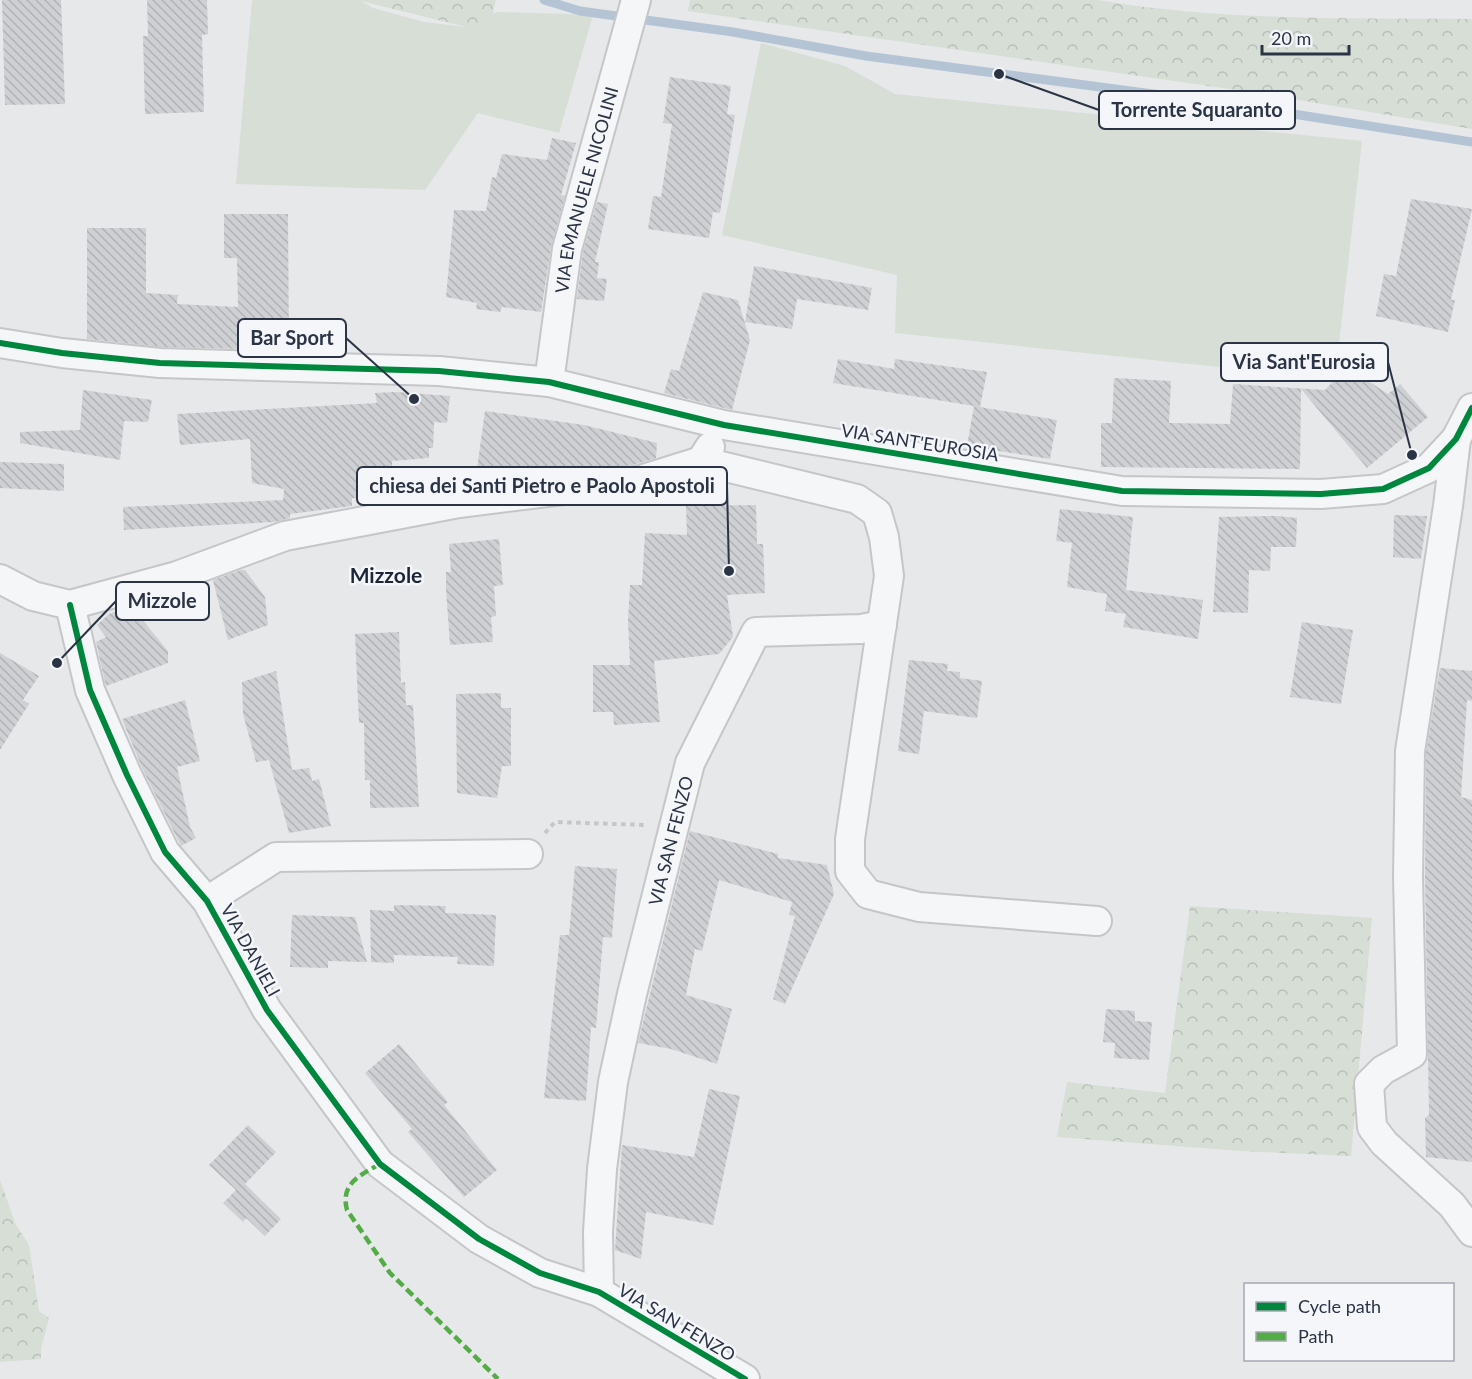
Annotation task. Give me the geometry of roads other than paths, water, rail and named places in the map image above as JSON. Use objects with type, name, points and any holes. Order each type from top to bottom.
[{"type":"street","name":"VIA EMANUELE NICOLINI","points":[[549,382],[567,249],[636,0]]},
{"type":"street","points":[[0,343],[62,353],[160,363],[439,370],[549,382],[724,425],[701,461]]},
{"type":"street","name":"VIA SANT'EUROSIA","points":[[724,425],[1122,491],[1321,494],[1383,489],[1429,468],[1456,439],[1472,408]]},
{"type":"street","points":[[1456,439],[1448,506],[1410,751],[1408,900],[1412,1054],[1383,1070],[1369,1084],[1372,1127],[1384,1143],[1452,1205],[1472,1232]]},
{"type":"street","points":[[0,579],[33,596],[70,605],[177,576],[285,536],[459,503],[637,481],[701,461],[857,499],[877,513],[884,537],[889,576],[850,839],[850,871],[868,894],[919,907],[1097,921]]},
{"type":"street","name":"VIA DANIELI","points":[[70,605],[90,690],[127,775],[165,852],[207,902],[267,1010],[380,1164]]},
{"type":"street","name":"VIA SAN FENZO","points":[[599,1292],[598,1232],[613,1082],[690,763],[756,632],[861,629],[882,625]]},
{"type":"street","name":"VIA DANIELI","points":[[207,902],[276,857],[528,854]]},
{"type":"street","name":"VIA SAN FENZO","points":[[380,1164],[479,1239],[540,1273],[599,1292],[745,1379]]},
{"type":"waterway","points":[[544,0],[580,11],[733,32],[866,56],[1236,105],[1472,142]]},
{"type":"place","name":"Torrente Squaranto","points":[[999,74]]},
{"type":"place","name":"Bar Sport","points":[[414,399]]},
{"type":"place","name":"Via Sant'Eurosia","points":[[1412,455]]},
{"type":"place","name":"chiesa dei Santi Pietro e Paolo Apostoli","points":[[729,571]]},
{"type":"place","name":"Mizzole","points":[[57,663]]},
{"type":"district","name":"Mizzole","points":[[386,574]]}]
